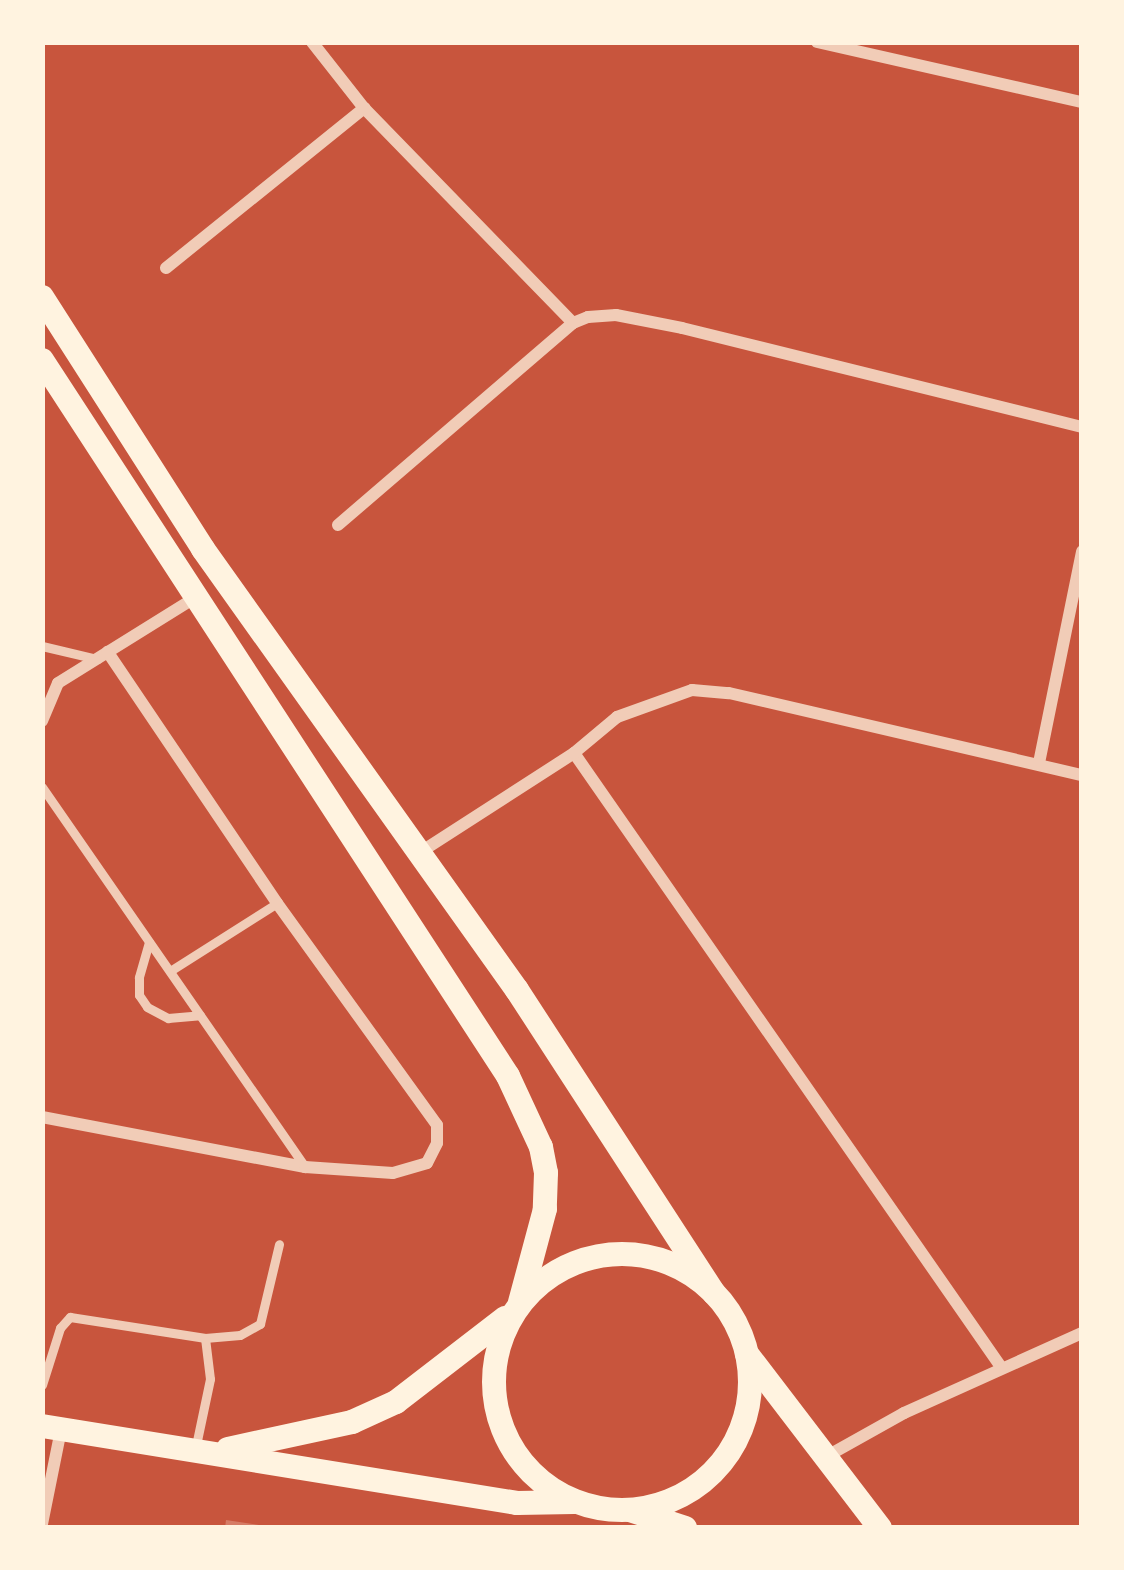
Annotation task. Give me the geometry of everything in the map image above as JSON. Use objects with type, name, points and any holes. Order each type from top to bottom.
[{"type":"main road","points":[[42,296],[203,548],[517,990],[735,1321],[747,1354],[750,1391],[742,1427],[724,1460],[698,1485],[664,1503],[628,1510]]},
{"type":"main road","points":[[42,360],[193,599],[508,1076],[533,1129],[546,1173],[545,1209],[516,1308],[497,1348],[493,1386],[500,1423],[517,1456],[543,1483],[576,1502]]},
{"type":"main road","points":[[204,1451],[310,1433],[367,1415],[446,1368],[563,1269],[615,1253],[651,1257],[685,1270],[714,1293]]},
{"type":"main road","points":[[747,1354],[829,1455],[880,1528]]},
{"type":"main road","points":[[52,1428],[517,1503],[576,1502],[628,1510],[685,1528]]},
{"type":"street","points":[[312,42],[364,108],[573,323]]},
{"type":"street","points":[[818,42],[1082,102]]},
{"type":"street","points":[[166,268],[364,108]]},
{"type":"street","points":[[338,525],[573,323],[616,315],[1082,427]]},
{"type":"street","points":[[1039,763],[1082,551]]},
{"type":"street","points":[[42,721],[58,683],[193,599]]},
{"type":"street","points":[[42,1117],[305,1167],[393,1173],[418,1168],[434,1155],[436,1125],[102,655]]},
{"type":"street","points":[[418,854],[574,753],[617,717],[692,690],[728,693],[1082,775]]},
{"type":"street","points":[[574,753],[1001,1366]]},
{"type":"street","points":[[829,1455],[1001,1366],[1082,1333]]},
{"type":"street","points":[[42,1524],[52,1428]]},
{"type":"lane","points":[[42,646],[102,655]]},
{"type":"lane","points":[[42,787],[305,1167]]},
{"type":"lane","points":[[170,971],[277,903]]},
{"type":"lane","points":[[149,942],[139,978],[139,995],[147,1007],[168,1018],[200,1015]]},
{"type":"lane","points":[[42,1384],[60,1328],[70,1317],[205,1338],[240,1335],[260,1324],[278,1244]]},
{"type":"lane","points":[[204,1451],[210,1379],[205,1338]]},
{"type":"building","points":[[226,1520],[259,1525],[225,1528]]}]
